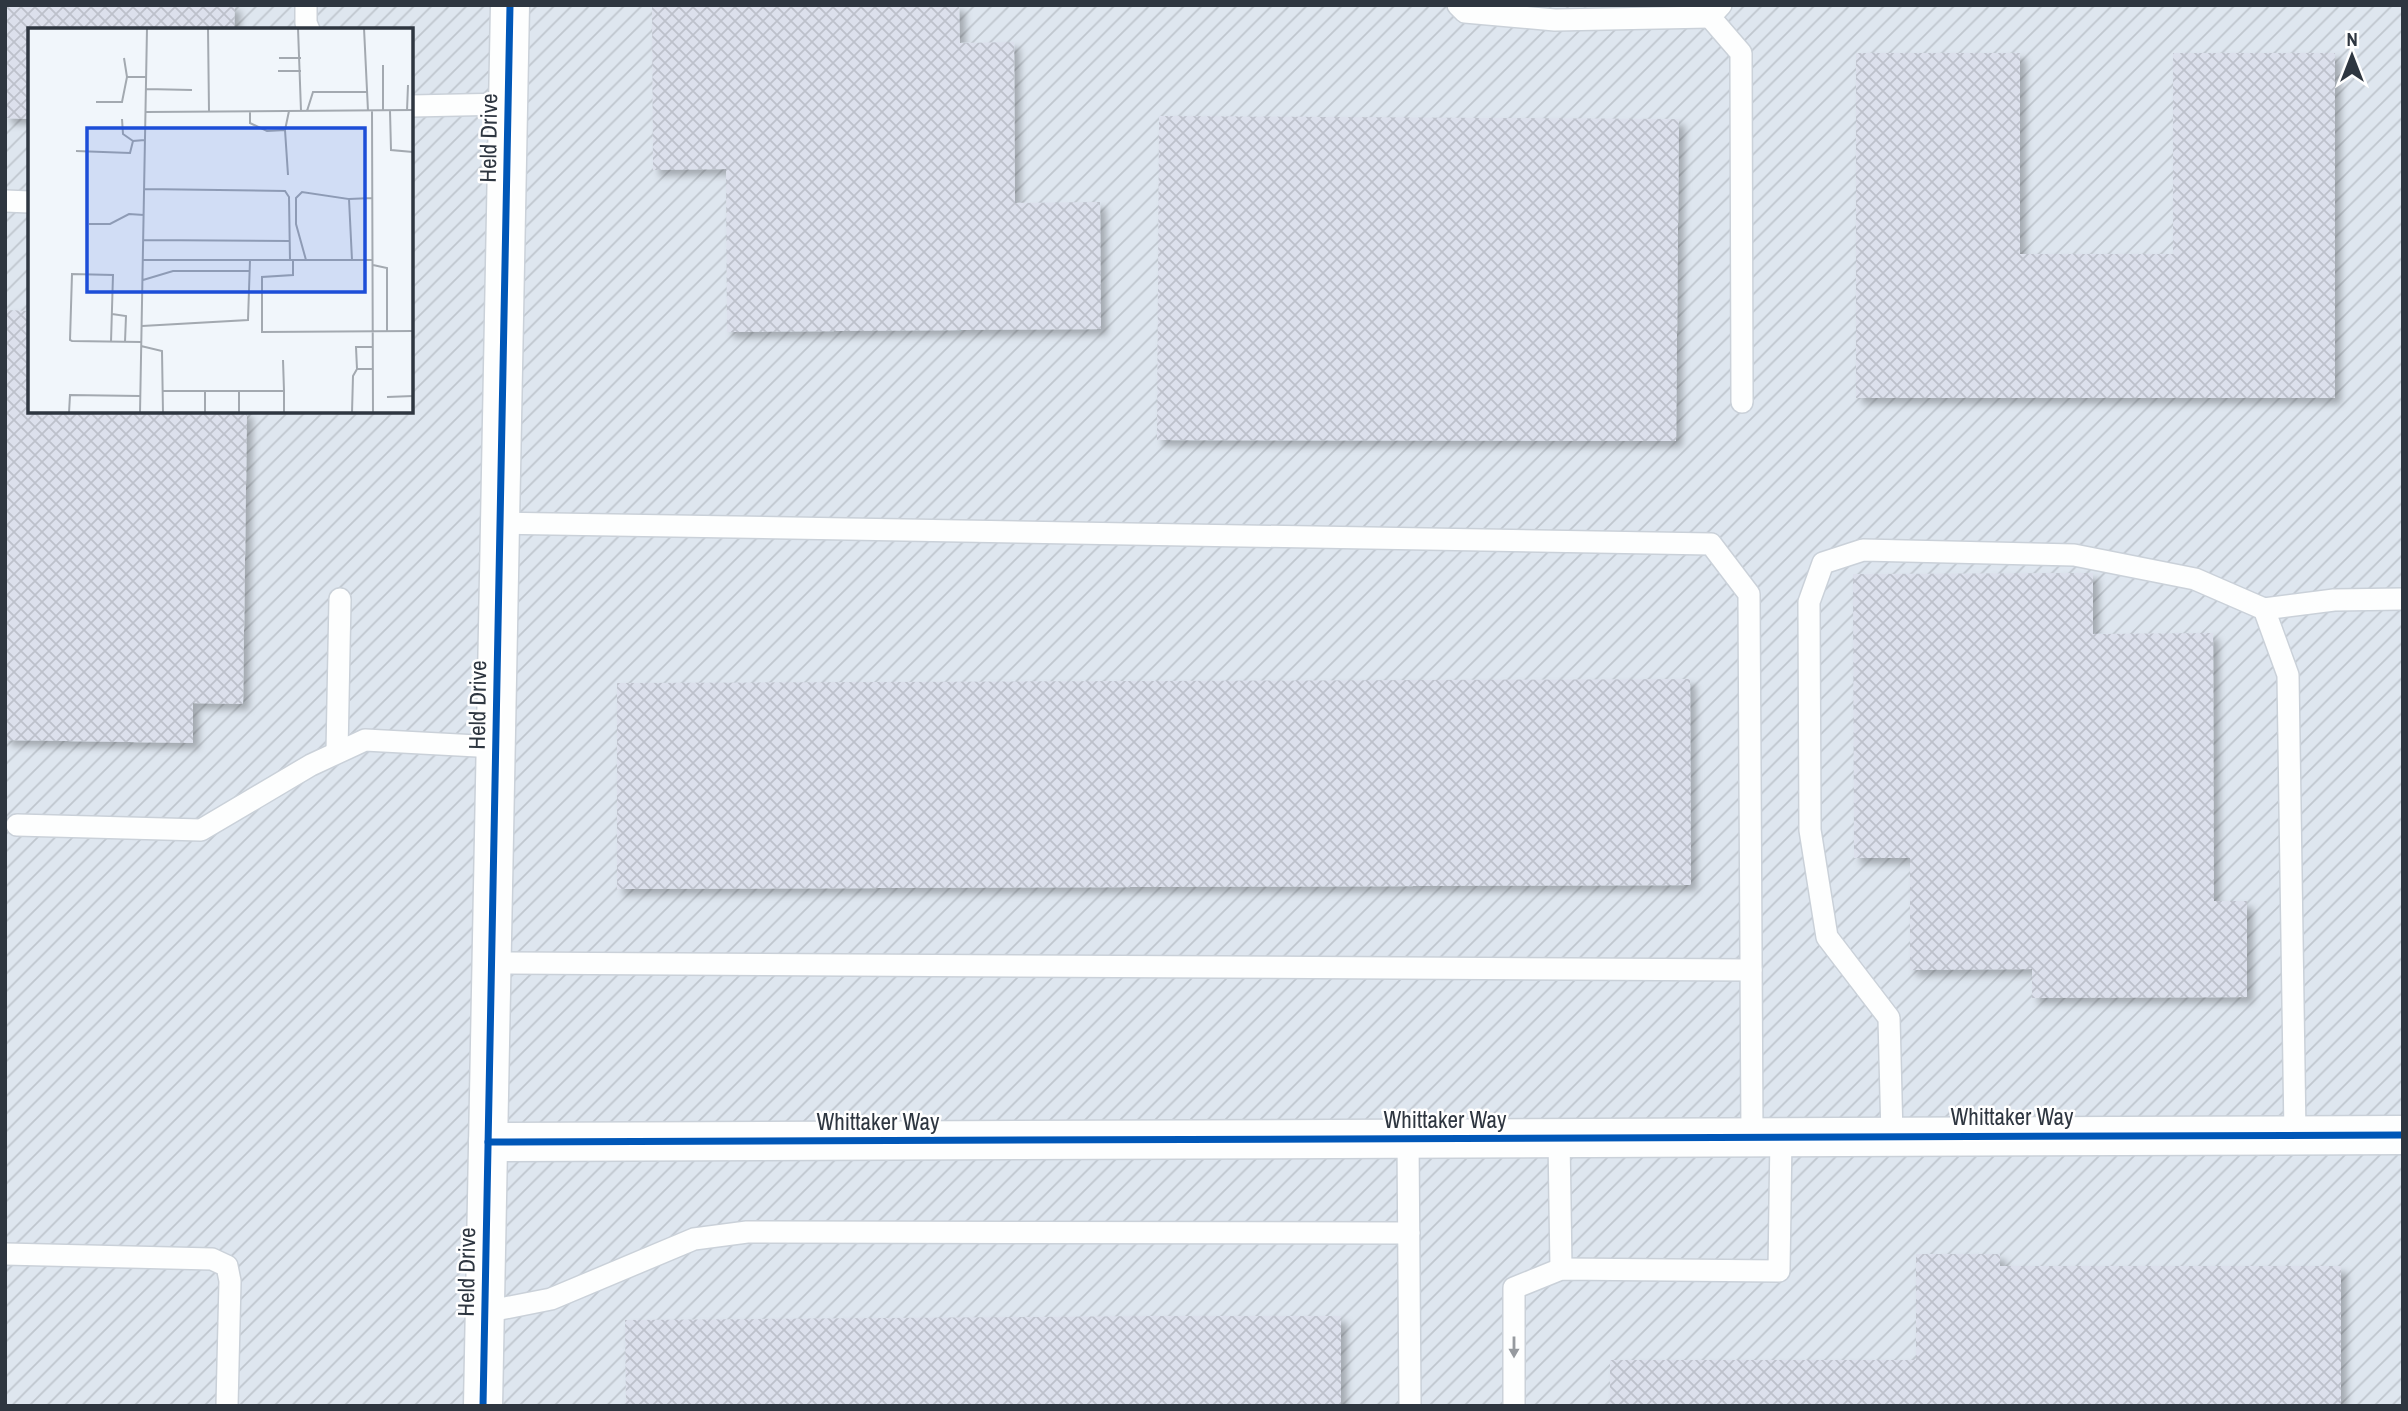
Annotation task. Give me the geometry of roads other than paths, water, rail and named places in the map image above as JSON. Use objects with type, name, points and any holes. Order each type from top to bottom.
[{"type":"street","name":"Held Drive","points":[[483,1406],[510,5]]},
{"type":"street","name":"Whittaker Way","points":[[488,1142],[2403,1135]]},
{"type":"lane","points":[[306,5],[308,28]]},
{"type":"lane","points":[[1458,5],[1465,12],[1555,20],[1715,11],[1741,53],[1742,402]]},
{"type":"lane","points":[[413,106],[508,104]]},
{"type":"lane","points":[[5,201],[28,202]]},
{"type":"lane","points":[[500,523],[1711,544],[1749,594],[1751,970],[1779,1271],[1561,1269],[1514,1288],[1514,1406]]},
{"type":"lane","points":[[1892,1136],[1889,1018],[1827,937],[1810,830],[1809,602],[1823,563],[1863,550],[2074,555],[2195,579],[2264,609],[2334,600],[2403,599]]},
{"type":"lane","points":[[337,752],[340,599]]},
{"type":"lane","points":[[2264,609],[2288,675],[2295,1134]]},
{"type":"lane","points":[[17,825],[201,830],[311,765],[365,740],[496,747]]},
{"type":"lane","points":[[491,963],[1751,970]]},
{"type":"lane","points":[[1408,1138],[1410,1406]]},
{"type":"lane","points":[[1559,1138],[1561,1269]]},
{"type":"lane","points":[[485,1312],[551,1300],[694,1239],[747,1231],[1409,1233]]},
{"type":"lane","points":[[5,1254],[212,1259],[227,1266],[230,1281],[227,1406]]}]
